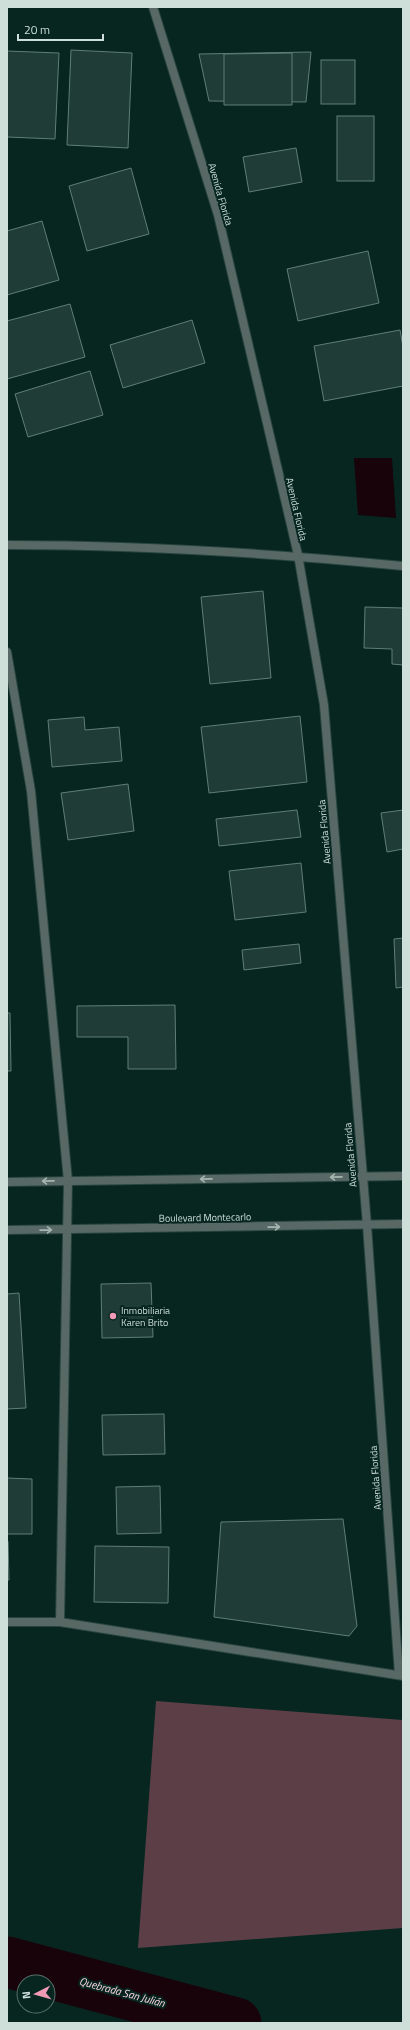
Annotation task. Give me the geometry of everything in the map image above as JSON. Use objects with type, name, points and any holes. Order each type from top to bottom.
[{"type":"street","name":"Avenida Florida","points":[[153,7],[218,215],[298,556],[324,705],[401,1676]]},
{"type":"street","points":[[7,545],[82,545],[298,556],[403,566]]},
{"type":"street","points":[[7,652],[31,791],[68,1181],[60,1622]]},
{"type":"street","points":[[7,1182],[403,1176]]},
{"type":"street","name":"Boulevard Montecarlo","points":[[7,1230],[366,1226],[403,1224]]},
{"type":"street","points":[[7,1622],[60,1622],[401,1676]]},
{"type":"shaded area","points":[[354,458],[392,458],[396,518],[358,515]]},
{"type":"shaded area","points":[[156,1701],[403,1720],[403,1928],[138,1948]]},
{"type":"building","points":[[71,50],[132,53],[128,148],[67,145]]},
{"type":"building","points":[[7,51],[59,53],[55,139],[7,137]]},
{"type":"building","points":[[311,52],[306,102],[209,101],[199,54]]},
{"type":"building","points":[[292,53],[292,105],[224,105],[224,54]]},
{"type":"building","points":[[321,60],[355,60],[355,104],[321,104]]},
{"type":"building","points":[[337,116],[374,116],[374,181],[337,181]]},
{"type":"building","points":[[296,148],[302,182],[249,192],[243,157]]},
{"type":"building","points":[[131,168],[149,234],[87,251],[69,186]]},
{"type":"building","points":[[42,221],[59,280],[7,295],[7,231]]},
{"type":"building","points":[[368,251],[379,303],[298,321],[287,269]]},
{"type":"building","points":[[70,304],[85,357],[7,379],[7,321]]},
{"type":"building","points":[[192,320],[205,363],[123,388],[110,345]]},
{"type":"building","points":[[400,330],[403,347],[403,386],[324,401],[314,346]]},
{"type":"building","points":[[90,371],[103,415],[28,437],[15,394]]},
{"type":"building","points":[[263,591],[271,678],[210,684],[201,597]]},
{"type":"building","points":[[365,607],[403,608],[403,665],[392,664],[392,649],[364,648]]},
{"type":"building","points":[[300,716],[307,782],[209,793],[201,727]]},
{"type":"building","points":[[84,717],[85,730],[119,727],[122,761],[52,767],[48,720]]},
{"type":"building","points":[[128,784],[134,831],[68,840],[61,793]]},
{"type":"building","points":[[297,810],[301,837],[219,846],[216,819]]},
{"type":"building","points":[[403,810],[403,849],[387,852],[381,813]]},
{"type":"building","points":[[301,863],[306,912],[235,920],[229,871]]},
{"type":"building","points":[[403,938],[403,987],[396,988],[394,939]]},
{"type":"building","points":[[299,944],[301,963],[244,970],[242,950]]},
{"type":"building","points":[[175,1005],[176,1069],[128,1069],[128,1037],[77,1037],[77,1006]]},
{"type":"building","points":[[7,1013],[10,1013],[11,1071],[7,1071]]},
{"type":"building","points":[[151,1283],[153,1337],[102,1338],[101,1284]]},
{"type":"building","points":[[19,1293],[26,1408],[7,1409],[7,1294]]},
{"type":"building","points":[[164,1414],[165,1454],[103,1455],[102,1415]]},
{"type":"building","points":[[7,1478],[32,1479],[32,1534],[7,1534]]},
{"type":"building","points":[[160,1486],[161,1533],[117,1534],[116,1487]]},
{"type":"building","points":[[343,1519],[357,1626],[349,1636],[214,1617],[221,1522]]},
{"type":"building","points":[[8,1541],[9,1580],[7,1580]]},
{"type":"building","points":[[95,1546],[169,1547],[168,1603],[94,1602]]},
{"type":"waterway","name":"Quebrada San Julián","points":[[7,1962],[236,2023]]},
{"type":"place","name":"Inmobiliaria Karen Brito","points":[[113,1316]]}]
